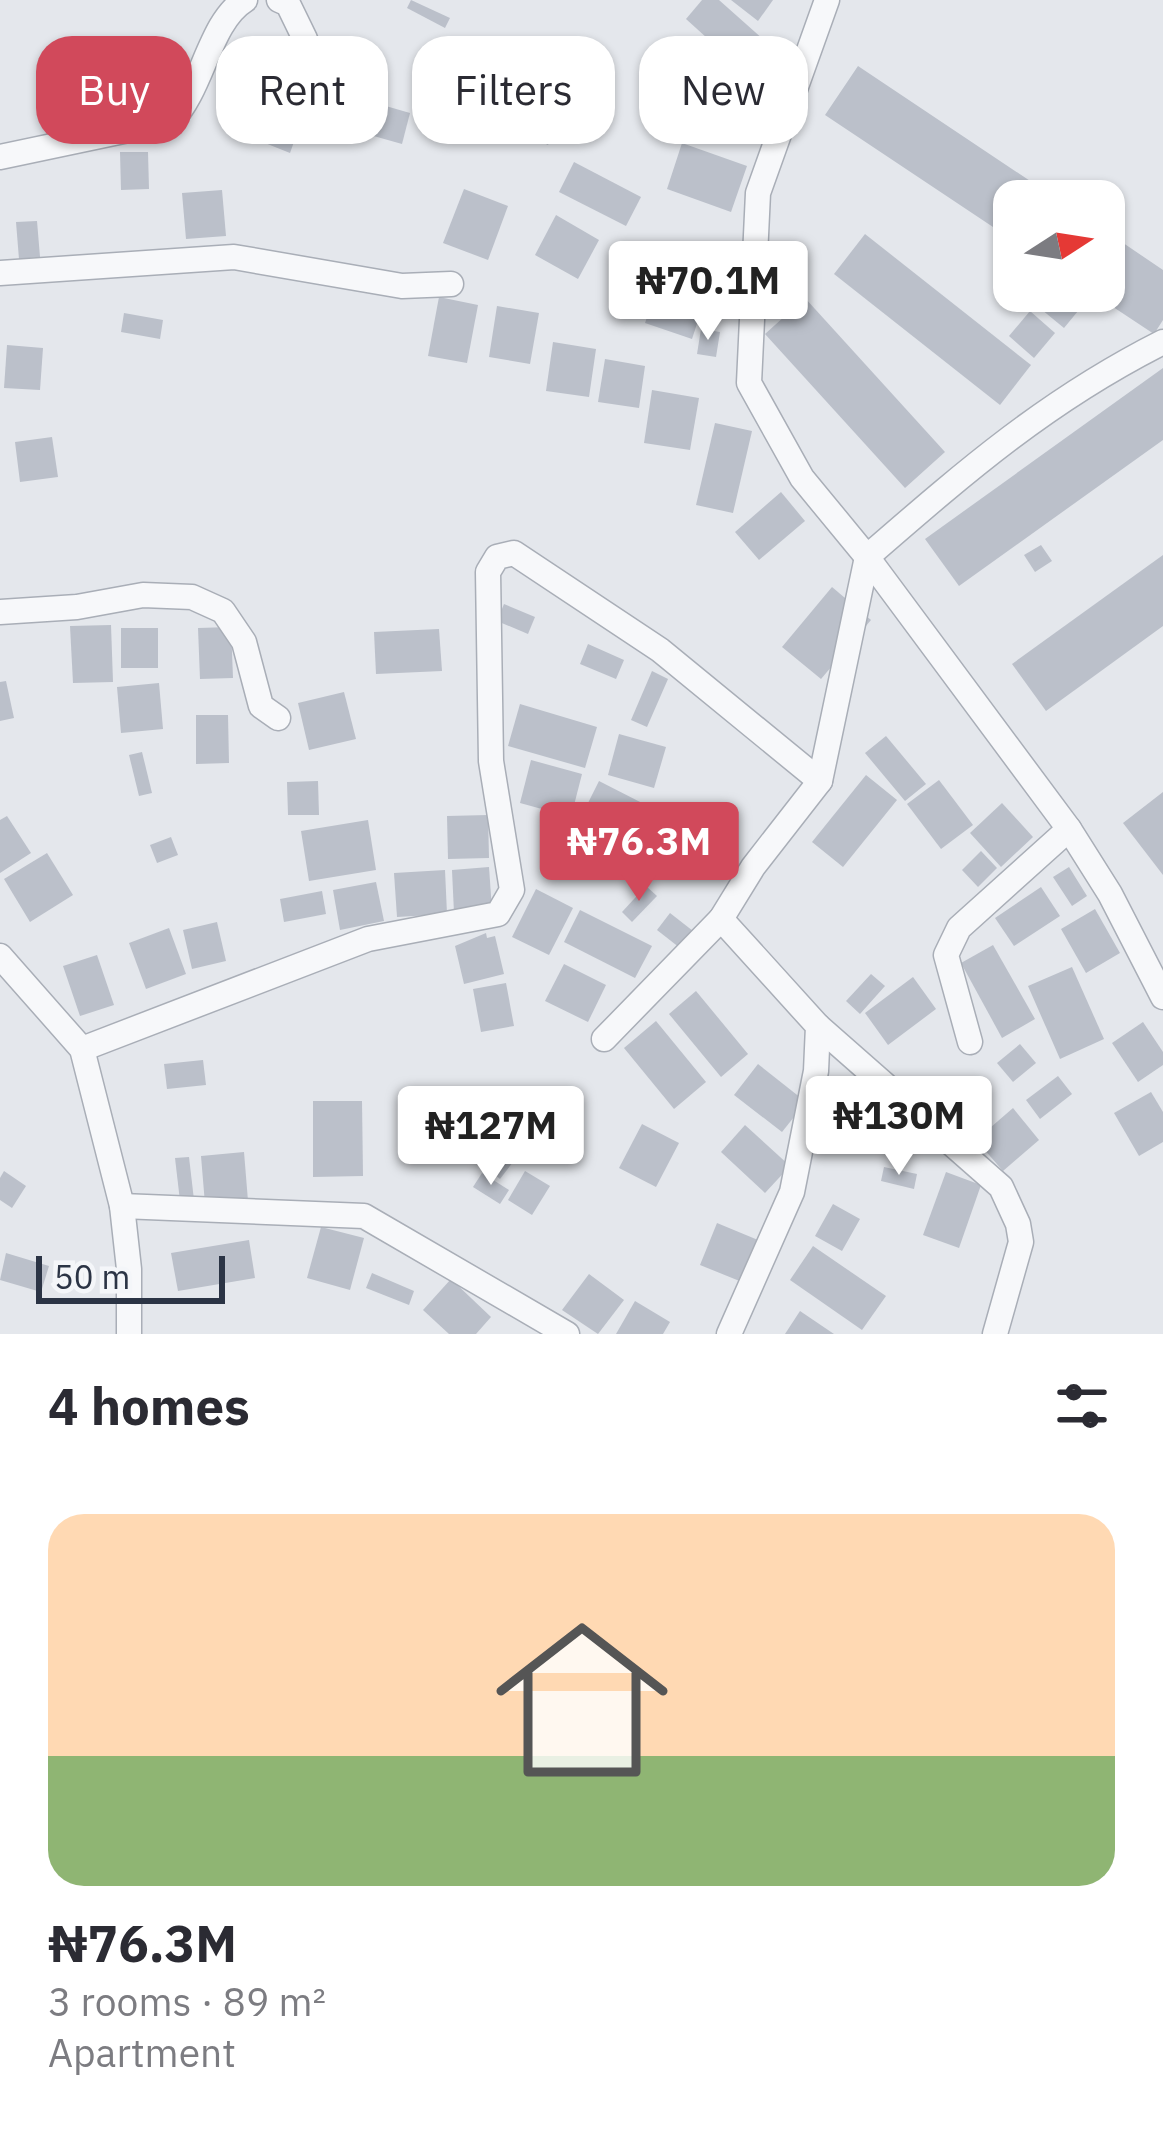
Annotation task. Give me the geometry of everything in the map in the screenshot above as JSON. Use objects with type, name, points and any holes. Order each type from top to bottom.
[{"type":"street","points":[[0,157],[171,121],[189,103],[223,24],[244,0]]},
{"type":"street","points":[[279,0],[288,4],[303,36]]},
{"type":"street","points":[[827,0],[758,193],[749,383],[802,478],[867,556],[1069,830],[1110,894],[1163,997]]},
{"type":"street","points":[[0,273],[234,257],[402,286],[451,284]]},
{"type":"street","points":[[604,1039],[721,919],[753,867],[820,781],[867,556],[985,455],[1066,395],[1163,342]]},
{"type":"street","points":[[82,1049],[368,939],[498,914],[512,890],[491,761],[488,572],[497,557],[514,554],[660,650],[820,781]]},
{"type":"street","points":[[0,612],[77,608],[143,596],[193,597],[223,611],[244,642],[261,706],[278,718]]},
{"type":"street","points":[[970,1042],[946,955],[948,946],[959,928],[1069,830]]},
{"type":"street","points":[[721,919],[818,1026],[1000,1187],[1018,1224],[1021,1242],[995,1334]]},
{"type":"street","points":[[0,956],[82,1049],[122,1206],[129,1334]]},
{"type":"street","points":[[728,1334],[792,1192],[815,1071],[818,1026]]},
{"type":"street","points":[[122,1206],[364,1216],[567,1334]]},
{"type":"building","points":[[411,0],[450,18],[445,28],[407,8]]},
{"type":"building","points":[[702,0],[719,0],[759,36],[705,36],[686,19]]},
{"type":"building","points":[[731,0],[773,0],[758,21]]},
{"type":"building","points":[[858,66],[1029,180],[993,180],[993,227],[825,115]]},
{"type":"building","points":[[388,107],[410,113],[402,144],[388,140]]},
{"type":"building","points":[[268,144],[293,144],[290,153]]},
{"type":"building","points":[[682,144],[747,166],[731,212],[667,189]]},
{"type":"building","points":[[120,152],[148,152],[149,189],[121,190]]},
{"type":"building","points":[[574,162],[641,197],[626,226],[559,192]]},
{"type":"building","points":[[464,189],[508,206],[488,260],[443,243]]},
{"type":"building","points":[[222,190],[226,236],[186,239],[182,193]]},
{"type":"building","points":[[556,215],[599,240],[578,279],[535,255]]},
{"type":"building","points":[[37,221],[40,257],[19,259],[16,222]]},
{"type":"building","points":[[865,234],[1031,365],[1000,405],[834,274]]},
{"type":"building","points":[[1125,244],[1163,270],[1163,320],[1154,334],[1121,312],[1125,312]]},
{"type":"building","points":[[658,286],[704,302],[692,339],[645,323]]},
{"type":"building","points":[[439,297],[478,305],[467,363],[428,356]]},
{"type":"building","points":[[805,298],[945,452],[905,488],[765,334]]},
{"type":"building","points":[[497,306],[539,313],[530,364],[489,357]]},
{"type":"building","points":[[1029,312],[1055,333],[1034,358],[1009,336]]},
{"type":"building","points":[[1045,312],[1077,312],[1064,328]]},
{"type":"building","points":[[124,313],[163,320],[160,339],[121,332]]},
{"type":"building","points":[[701,329],[720,332],[716,357],[697,354]]},
{"type":"building","points":[[553,342],[596,349],[589,397],[546,391]]},
{"type":"building","points":[[7,345],[43,348],[40,390],[4,388]]},
{"type":"building","points":[[605,359],[645,366],[639,408],[598,402]]},
{"type":"building","points":[[1163,368],[1163,440],[959,586],[925,539]]},
{"type":"building","points":[[652,390],[699,398],[690,450],[644,443]]},
{"type":"building","points":[[715,423],[752,431],[733,513],[696,505]]},
{"type":"building","points":[[52,437],[58,477],[20,482],[15,442]]},
{"type":"building","points":[[781,492],[805,521],[759,560],[735,532]]},
{"type":"building","points":[[1041,545],[1052,561],[1035,572],[1024,555]]},
{"type":"building","points":[[1163,555],[1163,626],[1046,711],[1012,664]]},
{"type":"building","points":[[832,587],[871,620],[821,679],[782,647]]},
{"type":"building","points":[[504,604],[535,617],[528,634],[497,621]]},
{"type":"building","points":[[111,625],[113,682],[73,683],[70,626]]},
{"type":"building","points":[[231,627],[233,678],[200,679],[198,628]]},
{"type":"building","points":[[121,628],[158,628],[158,668],[121,668]]},
{"type":"building","points":[[439,629],[442,671],[376,674],[374,632]]},
{"type":"building","points":[[588,644],[624,660],[616,679],[580,664]]},
{"type":"building","points":[[652,671],[668,679],[647,727],[631,720]]},
{"type":"building","points":[[6,681],[14,718],[0,721],[0,682]]},
{"type":"building","points":[[159,683],[163,729],[121,733],[117,687]]},
{"type":"building","points":[[344,692],[356,739],[309,750],[298,703]]},
{"type":"building","points":[[520,704],[597,727],[585,768],[508,746]]},
{"type":"building","points":[[196,715],[228,715],[229,763],[196,764]]},
{"type":"building","points":[[619,734],[666,747],[654,788],[608,775]]},
{"type":"building","points":[[886,736],[926,784],[905,801],[865,753]]},
{"type":"building","points":[[142,752],[152,793],[139,796],[129,755]]},
{"type":"building","points":[[531,760],[582,774],[571,817],[520,803]]},
{"type":"building","points":[[866,775],[897,800],[843,867],[812,842]]},
{"type":"building","points":[[939,780],[973,825],[941,849],[907,804]]},
{"type":"building","points":[[318,781],[319,815],[288,815],[287,782]]},
{"type":"building","points":[[599,781],[646,805],[627,843],[580,819]]},
{"type":"building","points":[[1163,792],[1163,875],[1123,823]]},
{"type":"building","points":[[1002,803],[1033,837],[1001,867],[970,833]]},
{"type":"building","points":[[488,815],[489,858],[448,859],[447,816]]},
{"type":"building","points":[[7,816],[31,853],[0,873],[0,820]]},
{"type":"building","points":[[368,820],[376,870],[309,881],[301,831]]},
{"type":"building","points":[[171,837],[178,855],[157,863],[150,845]]},
{"type":"building","points":[[981,851],[997,868],[978,887],[962,870]]},
{"type":"building","points":[[47,853],[73,895],[30,922],[4,879]]},
{"type":"building","points":[[489,867],[492,910],[454,913],[452,870]]},
{"type":"building","points":[[1069,867],[1087,896],[1072,906],[1053,877]]},
{"type":"building","points":[[445,870],[447,914],[397,917],[394,873]]},
{"type":"building","points":[[376,882],[384,921],[340,930],[333,890]]},
{"type":"building","points":[[646,886],[657,896],[632,922],[622,912]]},
{"type":"building","points":[[1041,887],[1060,916],[1014,946],[995,918]]},
{"type":"building","points":[[536,889],[573,908],[549,955],[512,937]]},
{"type":"building","points":[[322,891],[326,914],[284,922],[280,899]]},
{"type":"building","points":[[1095,909],[1120,953],[1086,973],[1061,929]]},
{"type":"building","points":[[580,910],[652,946],[635,978],[564,942]]},
{"type":"building","points":[[670,913],[693,931],[680,948],[657,930]]},
{"type":"building","points":[[217,922],[226,961],[192,969],[183,930]]},
{"type":"building","points":[[169,928],[186,974],[146,989],[129,943]]},
{"type":"building","points":[[486,933],[487,938],[495,936],[504,974],[464,984],[455,946]]},
{"type":"building","points":[[993,945],[1035,1019],[1002,1038],[961,963]]},
{"type":"building","points":[[97,955],[114,1005],[80,1016],[63,966]]},
{"type":"building","points":[[564,964],[606,985],[588,1022],[545,1001]]},
{"type":"building","points":[[1072,967],[1104,1039],[1060,1059],[1028,986]]},
{"type":"building","points":[[871,974],[885,986],[860,1014],[846,1001]]},
{"type":"building","points":[[913,977],[936,1009],[888,1045],[865,1013]]},
{"type":"building","points":[[506,983],[514,1026],[481,1032],[473,989]]},
{"type":"building","points":[[696,991],[748,1054],[721,1077],[669,1014]]},
{"type":"building","points":[[656,1021],[706,1082],[674,1109],[624,1048]]},
{"type":"building","points":[[1143,1022],[1163,1052],[1163,1065],[1138,1082],[1112,1043]]},
{"type":"building","points":[[1020,1044],[1036,1063],[1013,1082],[997,1063]]},
{"type":"building","points":[[203,1060],[206,1085],[167,1089],[164,1064]]},
{"type":"building","points":[[758,1064],[806,1102],[782,1132],[734,1095]]},
{"type":"building","points":[[1058,1076],[1072,1094],[1040,1119],[1026,1100]]},
{"type":"building","points":[[835,1080],[877,1083],[873,1133],[831,1130]]},
{"type":"building","points":[[1151,1092],[1163,1112],[1163,1142],[1139,1156],[1114,1113]]},
{"type":"building","points":[[313,1101],[362,1101],[363,1176],[313,1177]]},
{"type":"building","points":[[1013,1108],[1039,1140],[1003,1171],[976,1140]]},
{"type":"building","points":[[642,1124],[679,1143],[656,1187],[619,1168]]},
{"type":"building","points":[[745,1125],[790,1166],[765,1193],[721,1152]]},
{"type":"building","points":[[499,1151],[513,1162],[500,1179],[487,1168]]},
{"type":"building","points":[[244,1152],[248,1201],[205,1204],[201,1156]]},
{"type":"building","points":[[189,1157],[194,1200],[180,1201],[175,1158]]},
{"type":"building","points":[[884,1167],[917,1174],[914,1189],[881,1181]]},
{"type":"building","points":[[4,1171],[26,1186],[12,1208],[0,1200]]},
{"type":"building","points":[[525,1171],[550,1186],[532,1215],[508,1200]]},
{"type":"building","points":[[946,1172],[981,1185],[959,1248],[923,1235]]},
{"type":"building","points":[[482,1173],[509,1190],[500,1204],[473,1187]]},
{"type":"building","points":[[833,1204],[860,1219],[842,1251],[815,1236]]},
{"type":"building","points":[[717,1223],[758,1240],[742,1282],[700,1265]]},
{"type":"building","points":[[321,1227],[364,1238],[350,1290],[307,1278]]},
{"type":"building","points":[[249,1240],[255,1278],[178,1291],[171,1253]]},
{"type":"building","points":[[813,1246],[886,1296],[862,1330],[790,1280]]},
{"type":"building","points":[[6,1253],[49,1266],[41,1292],[0,1280]]},
{"type":"building","points":[[372,1273],[414,1291],[409,1305],[366,1288]]},
{"type":"building","points":[[589,1274],[624,1300],[598,1334],[562,1310]]},
{"type":"building","points":[[451,1279],[491,1317],[476,1334],[449,1334],[423,1310]]},
{"type":"building","points":[[635,1301],[670,1322],[663,1334],[616,1334]]},
{"type":"building","points":[[800,1311],[834,1334],[785,1334]]}]
